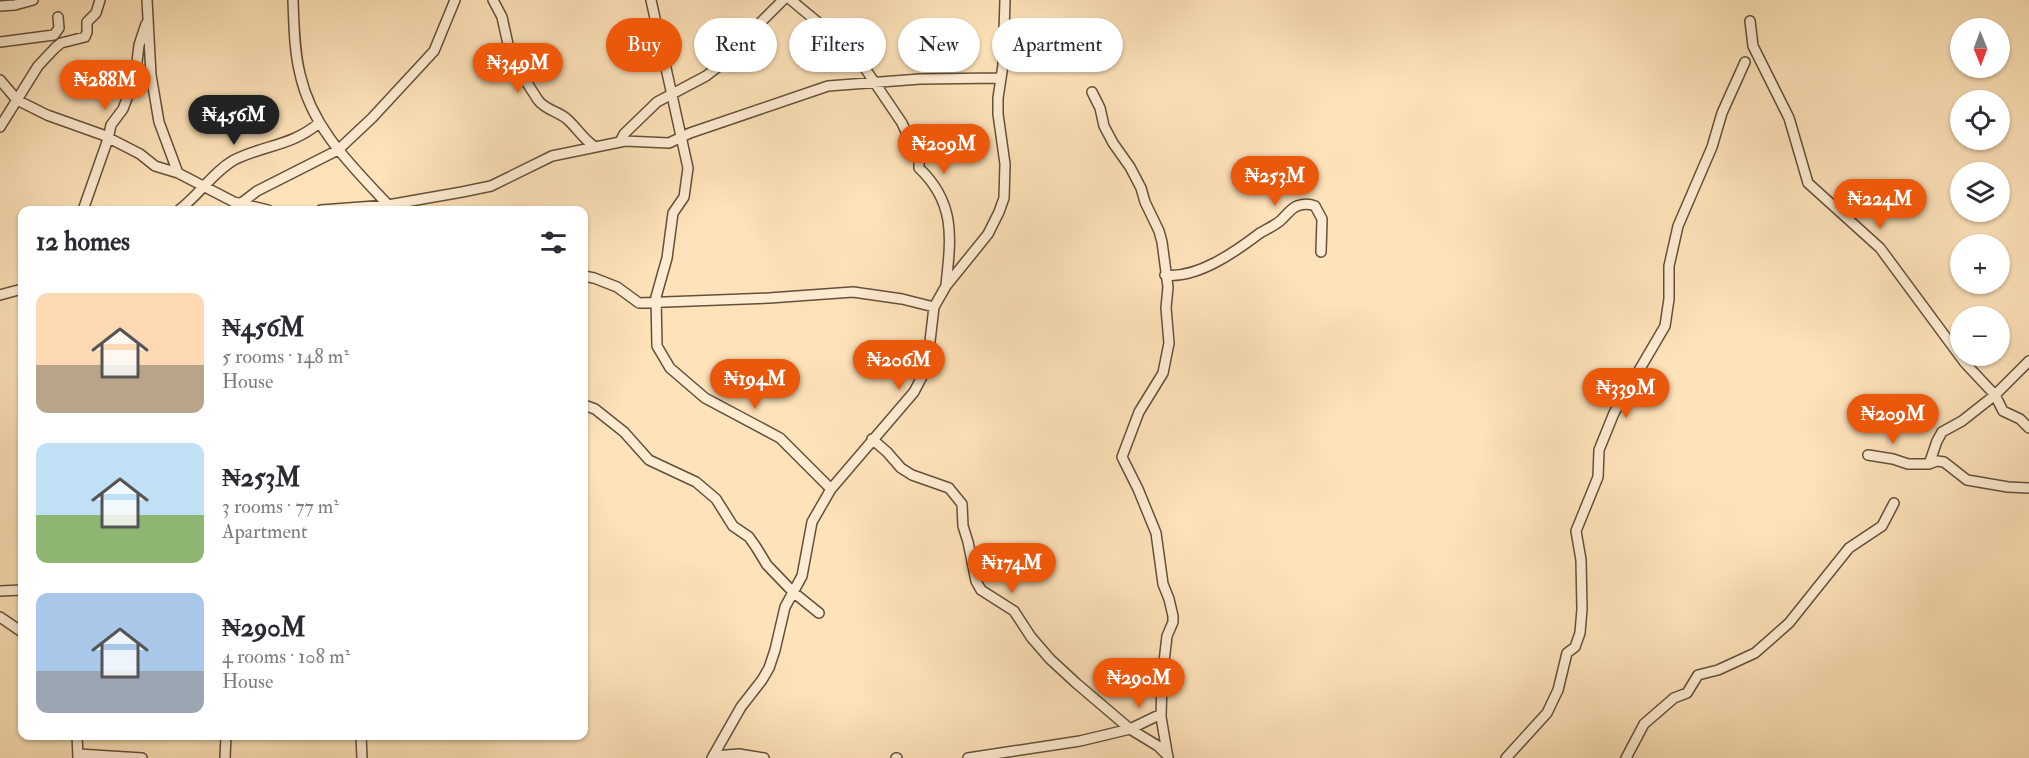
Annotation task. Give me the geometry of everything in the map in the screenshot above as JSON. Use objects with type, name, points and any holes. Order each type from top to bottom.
[{"type":"street","points":[[0,6],[33,0]]},
{"type":"street","points":[[0,127],[38,66],[55,48],[61,43],[85,37],[87,22],[96,13],[100,0]]},
{"type":"street","points":[[147,0],[151,75],[159,123],[178,173]]},
{"type":"street","points":[[293,0],[299,73],[319,123],[338,150],[390,206]]},
{"type":"street","points":[[240,204],[257,191],[338,150],[372,118],[434,51],[455,0]]},
{"type":"street","points":[[493,0],[502,17],[511,58],[534,94],[542,105],[567,119],[583,138],[595,147]]},
{"type":"street","points":[[651,0],[688,164],[684,197],[673,213],[667,258],[656,302],[657,346],[670,368],[715,404],[780,438],[831,489]]},
{"type":"street","points":[[620,142],[624,134],[650,109],[672,93],[706,76],[727,60],[754,27],[783,0]]},
{"type":"street","points":[[791,0],[858,58],[902,123],[919,161],[919,168],[935,184],[945,204],[949,220],[946,286]]},
{"type":"street","points":[[713,757],[738,712],[769,668],[776,650],[785,607],[804,570],[812,522],[831,489],[872,439],[908,402],[927,367],[934,307],[946,286],[988,234],[1002,204],[1005,164],[998,114],[1003,65],[1005,0]]},
{"type":"street","points":[[0,42],[54,35],[59,28],[58,17]]},
{"type":"street","points":[[84,206],[111,125],[123,109],[132,86],[139,45],[147,19]]},
{"type":"street","points":[[1750,21],[1753,46],[1790,118],[1808,183],[1880,248],[1965,363],[1995,395],[2003,411],[2020,419],[2029,428]]},
{"type":"street","points":[[1506,758],[1547,713],[1558,690],[1567,653],[1575,647],[1580,633],[1581,560],[1576,531],[1598,477],[1599,450],[1614,413],[1665,326],[1669,299],[1669,266],[1678,226],[1712,147],[1722,113],[1745,62]]},
{"type":"street","points":[[396,206],[491,186],[547,158],[620,142],[669,143],[828,86],[929,79],[1000,78]]},
{"type":"street","points":[[0,80],[17,100],[47,115],[104,135],[140,154],[156,166],[178,173],[203,188],[249,206]]},
{"type":"street","points":[[1092,92],[1100,108],[1104,126],[1142,188],[1162,242],[1168,287],[1166,308],[1169,343],[1163,373],[1139,412],[1122,457],[1156,533],[1163,584],[1173,616],[1167,636],[1162,680],[1161,714],[1168,757]]},
{"type":"street","points":[[183,206],[218,172],[235,160],[300,138],[319,123]]},
{"type":"street","points":[[1165,275],[1177,276],[1202,269],[1249,243],[1299,205],[1315,206],[1322,219],[1321,252]]},
{"type":"street","points":[[1168,287],[1177,276]]},
{"type":"street","points":[[588,277],[617,287],[639,303],[852,292],[902,299],[934,307]]},
{"type":"street","points":[[0,296],[18,291]]},
{"type":"street","points":[[1929,464],[1942,432],[1962,421],[1995,395],[2029,361]]},
{"type":"street","points":[[588,406],[595,409],[624,432],[649,459],[696,482],[716,499],[733,526],[749,537],[767,566],[793,592],[819,613]]},
{"type":"street","points":[[872,439],[901,468],[919,478],[949,488],[962,504],[963,526],[976,581],[981,590],[1014,611],[1031,637],[1050,659],[1130,729],[1163,750],[1168,757]]},
{"type":"street","points":[[1868,455],[1908,464],[1929,464],[1937,460],[1944,462],[1967,480],[2029,489]]},
{"type":"street","points":[[1626,758],[1644,724],[1674,698],[1687,693],[1698,675],[1718,670],[1755,653],[1790,623],[1850,548],[1882,525],[1894,503]]},
{"type":"street","points":[[0,591],[18,590]]},
{"type":"street","points":[[0,617],[18,629]]},
{"type":"street","points":[[968,758],[1080,741],[1130,729],[1161,714]]},
{"type":"street","points":[[77,740],[78,756],[142,758]]},
{"type":"street","points":[[225,758],[226,740]]},
{"type":"street","points":[[361,740],[362,758]]},
{"type":"street","points":[[713,757],[740,754],[764,758]]}]
